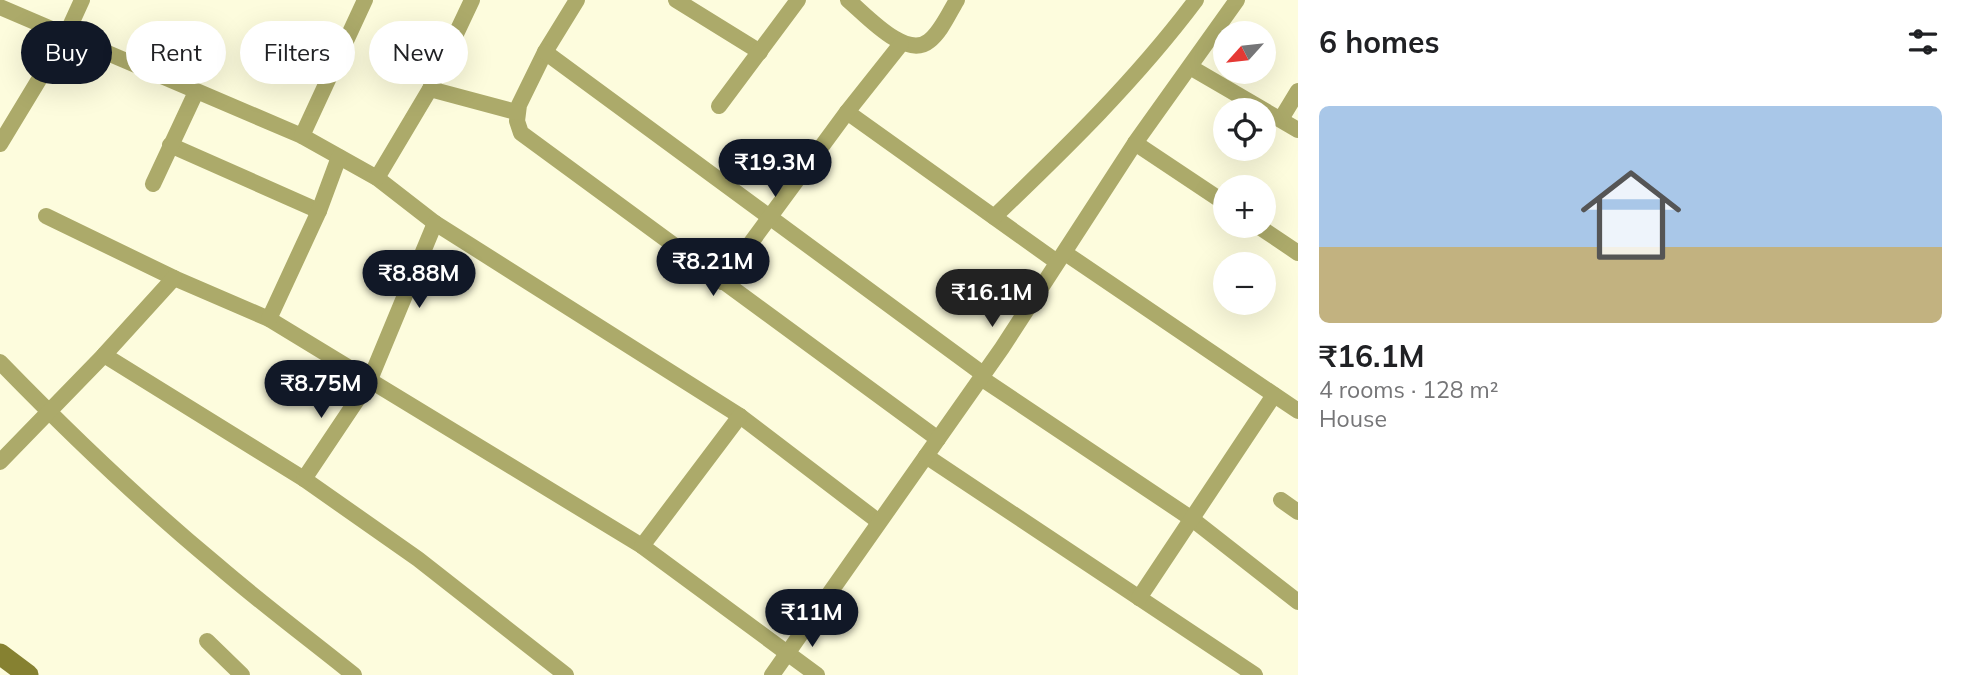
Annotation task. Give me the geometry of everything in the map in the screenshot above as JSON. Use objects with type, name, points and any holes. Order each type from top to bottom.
[{"type":"street","points":[[72,21],[82,0]]},
{"type":"street","points":[[302,135],[365,0]]},
{"type":"street","points":[[377,178],[430,89],[472,0]]},
{"type":"street","points":[[577,0],[545,52],[516,112],[518,128],[525,137],[938,439]]},
{"type":"street","points":[[676,0],[760,52]]},
{"type":"street","points":[[719,106],[798,0]]},
{"type":"street","points":[[848,0],[901,44],[914,48],[928,43],[957,0]]},
{"type":"street","points":[[994,217],[1084,130],[1141,70],[1196,0]]},
{"type":"street","points":[[772,675],[982,376],[1135,143],[1237,0]]},
{"type":"street","points":[[0,6],[34,21]]},
{"type":"street","points":[[722,282],[768,217],[901,44]]},
{"type":"street","points":[[545,52],[982,376],[1192,519],[1298,602]]},
{"type":"street","points":[[112,55],[302,135],[377,178],[435,223],[740,415],[879,522]]},
{"type":"street","points":[[1190,67],[1298,130]]},
{"type":"street","points":[[0,144],[36,84]]},
{"type":"street","points":[[430,89],[516,112]]},
{"type":"street","points":[[1282,119],[1298,91]]},
{"type":"street","points":[[153,184],[196,92]]},
{"type":"street","points":[[847,112],[994,217],[1298,411]]},
{"type":"street","points":[[1135,143],[1213,195]]},
{"type":"street","points":[[170,145],[319,211]]},
{"type":"street","points":[[269,320],[319,211],[339,158]]},
{"type":"street","points":[[46,216],[269,320],[642,546],[817,675]]},
{"type":"street","points":[[304,479],[369,382],[435,223]]},
{"type":"street","points":[[1276,238],[1298,253]]},
{"type":"street","points":[[0,462],[174,278]]},
{"type":"street","points":[[104,355],[304,479],[418,559],[566,675]]},
{"type":"street","points":[[0,362],[49,413],[143,502],[354,675]]},
{"type":"street","points":[[1139,598],[1274,395]]},
{"type":"street","points":[[642,546],[740,415]]},
{"type":"street","points":[[926,456],[1255,675]]},
{"type":"street","points":[[1281,500],[1298,512]]},
{"type":"street","points":[[207,640],[242,675]]}]
